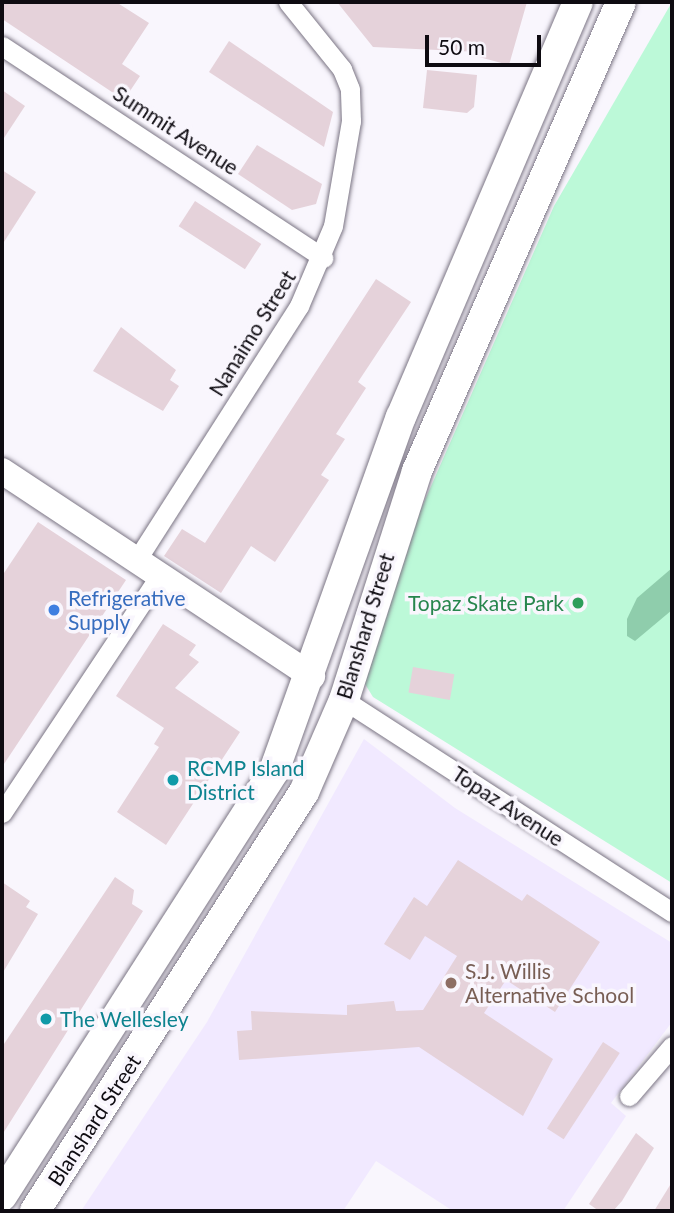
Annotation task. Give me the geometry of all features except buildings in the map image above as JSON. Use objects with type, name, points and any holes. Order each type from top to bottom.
[{"type":"main road","points":[[551,2],[564,36]]},
{"type":"main road","name":"Blanshard Street","points":[[7,1177],[253,809],[312,676],[401,417],[578,2]]},
{"type":"main road","name":"Blanshard Street","points":[[35,1211],[248,884],[304,792],[344,700],[422,459],[621,2]]},
{"type":"main road","points":[[248,884],[323,699],[312,676]]},
{"type":"street","name":"Nanaimo Street","points":[[136,561],[299,306],[323,258],[342,184],[350,89],[342,69],[288,2]]},
{"type":"street","name":"Summit Avenue","points":[[2,46],[323,258]]},
{"type":"street","points":[[4,478],[312,676]]},
{"type":"street","points":[[2,813],[159,577]]},
{"type":"street","name":"Topaz Avenue","points":[[344,700],[672,912]]},
{"type":"street","points":[[629,1096],[672,1046]]},
{"type":"shaded area","name":"S.J. Willis Alternative School","points":[[364,739],[455,808],[672,943],[672,1022],[611,1103],[626,1116],[563,1211],[453,1211],[376,1161],[343,1211],[81,1211],[207,1022]]},
{"type":"green space","points":[[672,2],[672,883],[373,697],[365,684],[421,509],[554,206]]},
{"type":"green space","points":[[672,568],[672,610],[635,641],[627,636],[627,619],[637,598]]},
{"type":"place","name":"Topaz Skate Park","points":[[578,603]]},
{"type":"place","name":"Refrigerative Supply","points":[[54,610]]},
{"type":"place","name":"RCMP Island District","points":[[173,780]]},
{"type":"place","name":"S.J. Willis Alternative School","points":[[451,983]]},
{"type":"place","name":"The Wellesley","points":[[46,1019]]}]
